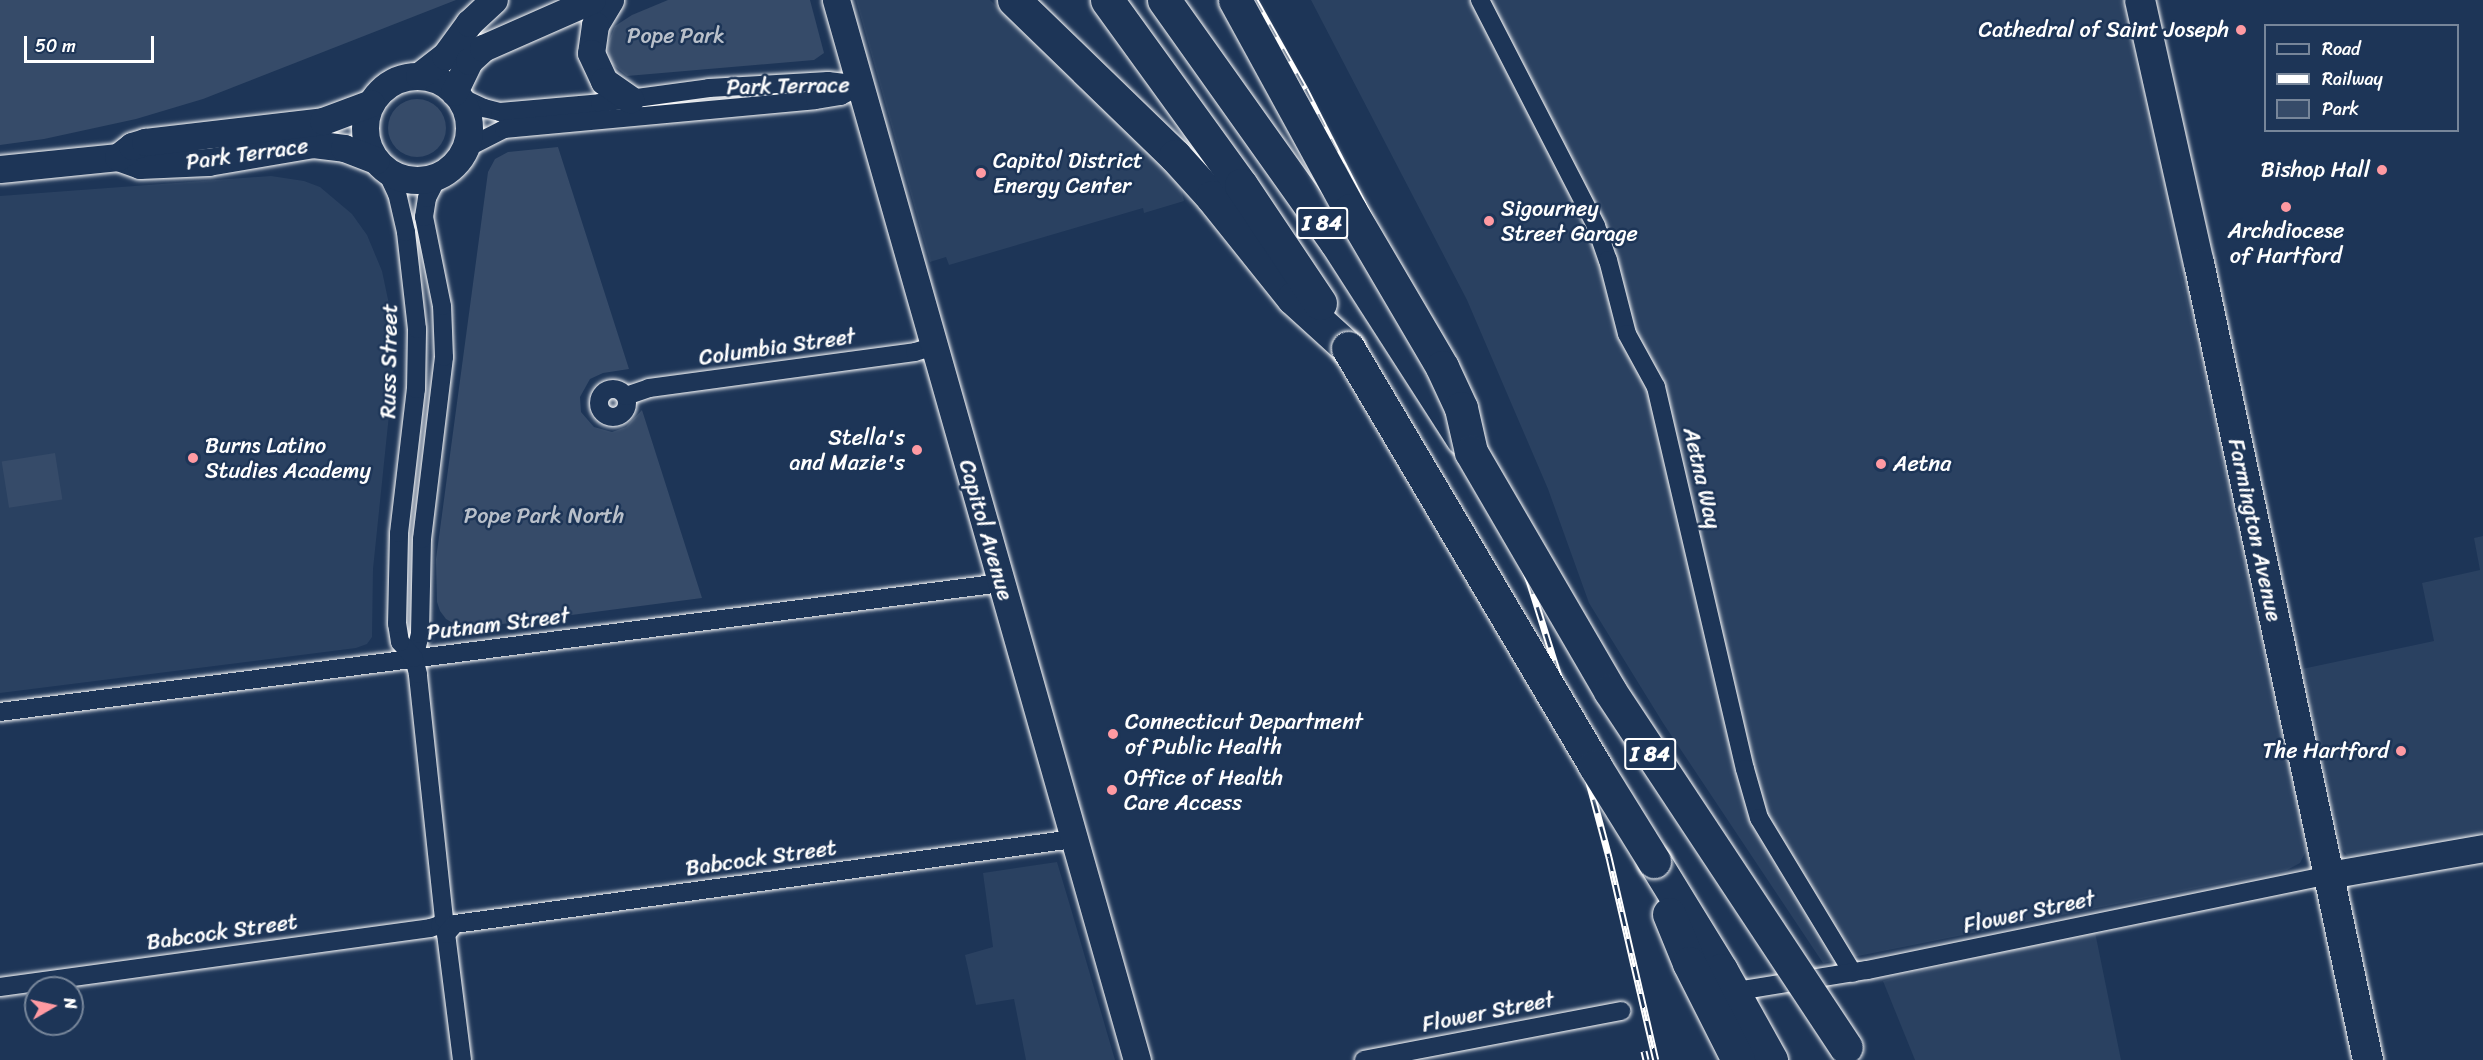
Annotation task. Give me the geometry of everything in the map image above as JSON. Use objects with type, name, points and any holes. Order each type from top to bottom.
[{"type":"highway","points":[[1014,0],[1181,163],[1287,291],[1320,326],[1348,348]]},
{"type":"highway","name":"I 84","points":[[1107,0],[1251,199],[1348,348],[1590,758],[1721,970],[1771,1060]]},
{"type":"highway","name":"I 84","points":[[1164,0],[1341,250],[1471,452],[1616,700],[1849,1056]]},
{"type":"highway","points":[[1235,0],[1350,210],[1443,367],[1461,408],[1471,452]]},
{"type":"highway","points":[[1654,861],[1678,940],[1738,1060]]},
{"type":"main road","points":[[419,76],[446,56],[469,23],[494,0]]},
{"type":"main road","points":[[456,94],[463,70],[480,50],[592,0]]},
{"type":"main road","points":[[610,0],[595,26],[591,53],[604,81],[630,99]]},
{"type":"main road","name":"Capitol Avenue","points":[[836,0],[1137,1060]]},
{"type":"main road","name":"Farmington Avenue","points":[[2140,0],[2368,1060]]},
{"type":"main road","points":[[419,76],[436,80],[456,94],[465,109],[469,124],[465,148],[454,165],[438,176],[411,180],[381,165],[367,143],[365,130],[371,103],[391,83],[405,77],[419,76]]},
{"type":"main road","name":"Park Terrace","points":[[118,157],[130,147],[141,143],[323,121],[371,103]]},
{"type":"main road","points":[[219,133],[222,161]]},
{"type":"main road","name":"Park Terrace","points":[[0,169],[118,157],[140,165],[222,161],[313,144],[344,147],[381,165]]},
{"type":"main road","points":[[2329,875],[2483,848]]},
{"type":"street","name":"Aetna Way","points":[[1480,0],[1596,226],[1608,260],[1627,334],[1656,387],[1747,778],[1759,818],[1853,973]]},
{"type":"street","name":"Park Terrace","points":[[456,94],[484,108],[500,112],[630,99],[709,88],[815,81],[840,81],[861,85]]},
{"type":"street","name":"Park Terrace","points":[[465,148],[504,129],[815,100],[841,96],[861,85]]},
{"type":"street","name":"Russ Street","points":[[381,165],[404,219],[416,310],[416,389],[401,512],[397,592],[398,638],[402,647],[414,658]]},
{"type":"street","name":"Russ Street","points":[[438,176],[428,198],[424,217],[442,306],[444,357],[421,556],[420,634],[414,658],[418,674],[449,920],[446,934],[462,1060]]},
{"type":"street","name":"Columbia Street","points":[[626,396],[650,388],[915,352],[935,346]]},
{"type":"street","name":"Putnam Street","points":[[0,712],[1001,583]]},
{"type":"street","name":"Babcock Street","points":[[0,987],[430,928],[449,920],[1073,839]]},
{"type":"street","name":"Flower Street","points":[[1737,992],[1853,973],[2329,875]]},
{"type":"street","name":"Flower Street","points":[[1364,1060],[1621,1011]]},
{"type":"shaded area","points":[[856,0],[990,0],[1179,180],[1184,201],[1144,213],[1143,208],[949,265],[946,257],[930,262]]},
{"type":"shaded area","name":"Aetna","points":[[1311,0],[2121,0],[2305,836],[2307,849],[2300,863],[2287,870],[1823,963],[1663,723],[1589,603],[1548,489],[1467,300]]},
{"type":"shaded area","name":"Burns Latino Studies Academy","points":[[271,176],[304,181],[320,187],[352,214],[367,235],[382,271],[390,309],[395,357],[373,569],[372,637],[367,644],[356,648],[0,693],[0,196]]},
{"type":"shaded area","name":"The Hartford","points":[[2483,536],[2483,834],[2355,856],[2347,855],[2341,848],[2302,669],[2434,641],[2422,583],[2480,570],[2474,538]]},
{"type":"shaded area","points":[[1057,862],[1115,1060],[1026,1060],[1014,999],[976,1005],[965,955],[993,947],[983,873]]},
{"type":"shaded area","points":[[2094,927],[2121,1060],[1915,1060],[1883,981]]},
{"type":"green space","points":[[0,0],[456,0],[203,99],[136,119],[44,139],[0,145]]},
{"type":"green space","name":"Pope Park","points":[[668,0],[810,0],[824,53],[814,60],[627,76],[611,63],[607,46],[615,26],[632,15]]},
{"type":"green space","points":[[417,99],[428,101],[441,112],[446,128],[444,139],[433,152],[417,157],[406,155],[393,144],[388,128],[390,117],[401,104]]},
{"type":"green space","name":"Pope Park North","points":[[558,147],[629,369],[603,373],[590,379],[580,397],[581,412],[594,427],[612,432],[626,427],[642,410],[702,598],[471,628],[460,627],[446,619],[440,611],[437,602],[436,559],[488,172],[495,159],[508,152]]},
{"type":"green space","points":[[55,453],[62,499],[9,508],[2,461]]},
{"type":"railway","points":[[1255,0],[1305,89],[1419,314],[1477,446],[1529,580],[1572,718],[1609,857],[1656,1060]]},
{"type":"railway","points":[[1644,1051],[1646,1060]]},
{"type":"place","name":"Cathedral of Saint Joseph","points":[[2241,30]]},
{"type":"place","name":"Bishop Hall","points":[[2382,170]]},
{"type":"place","name":"Capitol District Energy Center","points":[[981,173]]},
{"type":"place","name":"Archdiocese of Hartford","points":[[2286,207]]},
{"type":"place","name":"Sigourney Street Garage","points":[[1489,221]]},
{"type":"place","name":"Stella's and Mazie's","points":[[917,450]]},
{"type":"place","name":"Burns Latino Studies Academy","points":[[193,458]]},
{"type":"place","name":"Aetna","points":[[1881,464]]},
{"type":"place","name":"Connecticut Department of Public Health","points":[[1113,734]]},
{"type":"place","name":"The Hartford","points":[[2401,751]]},
{"type":"place","name":"Office of Health Care Access","points":[[1112,790]]}]
